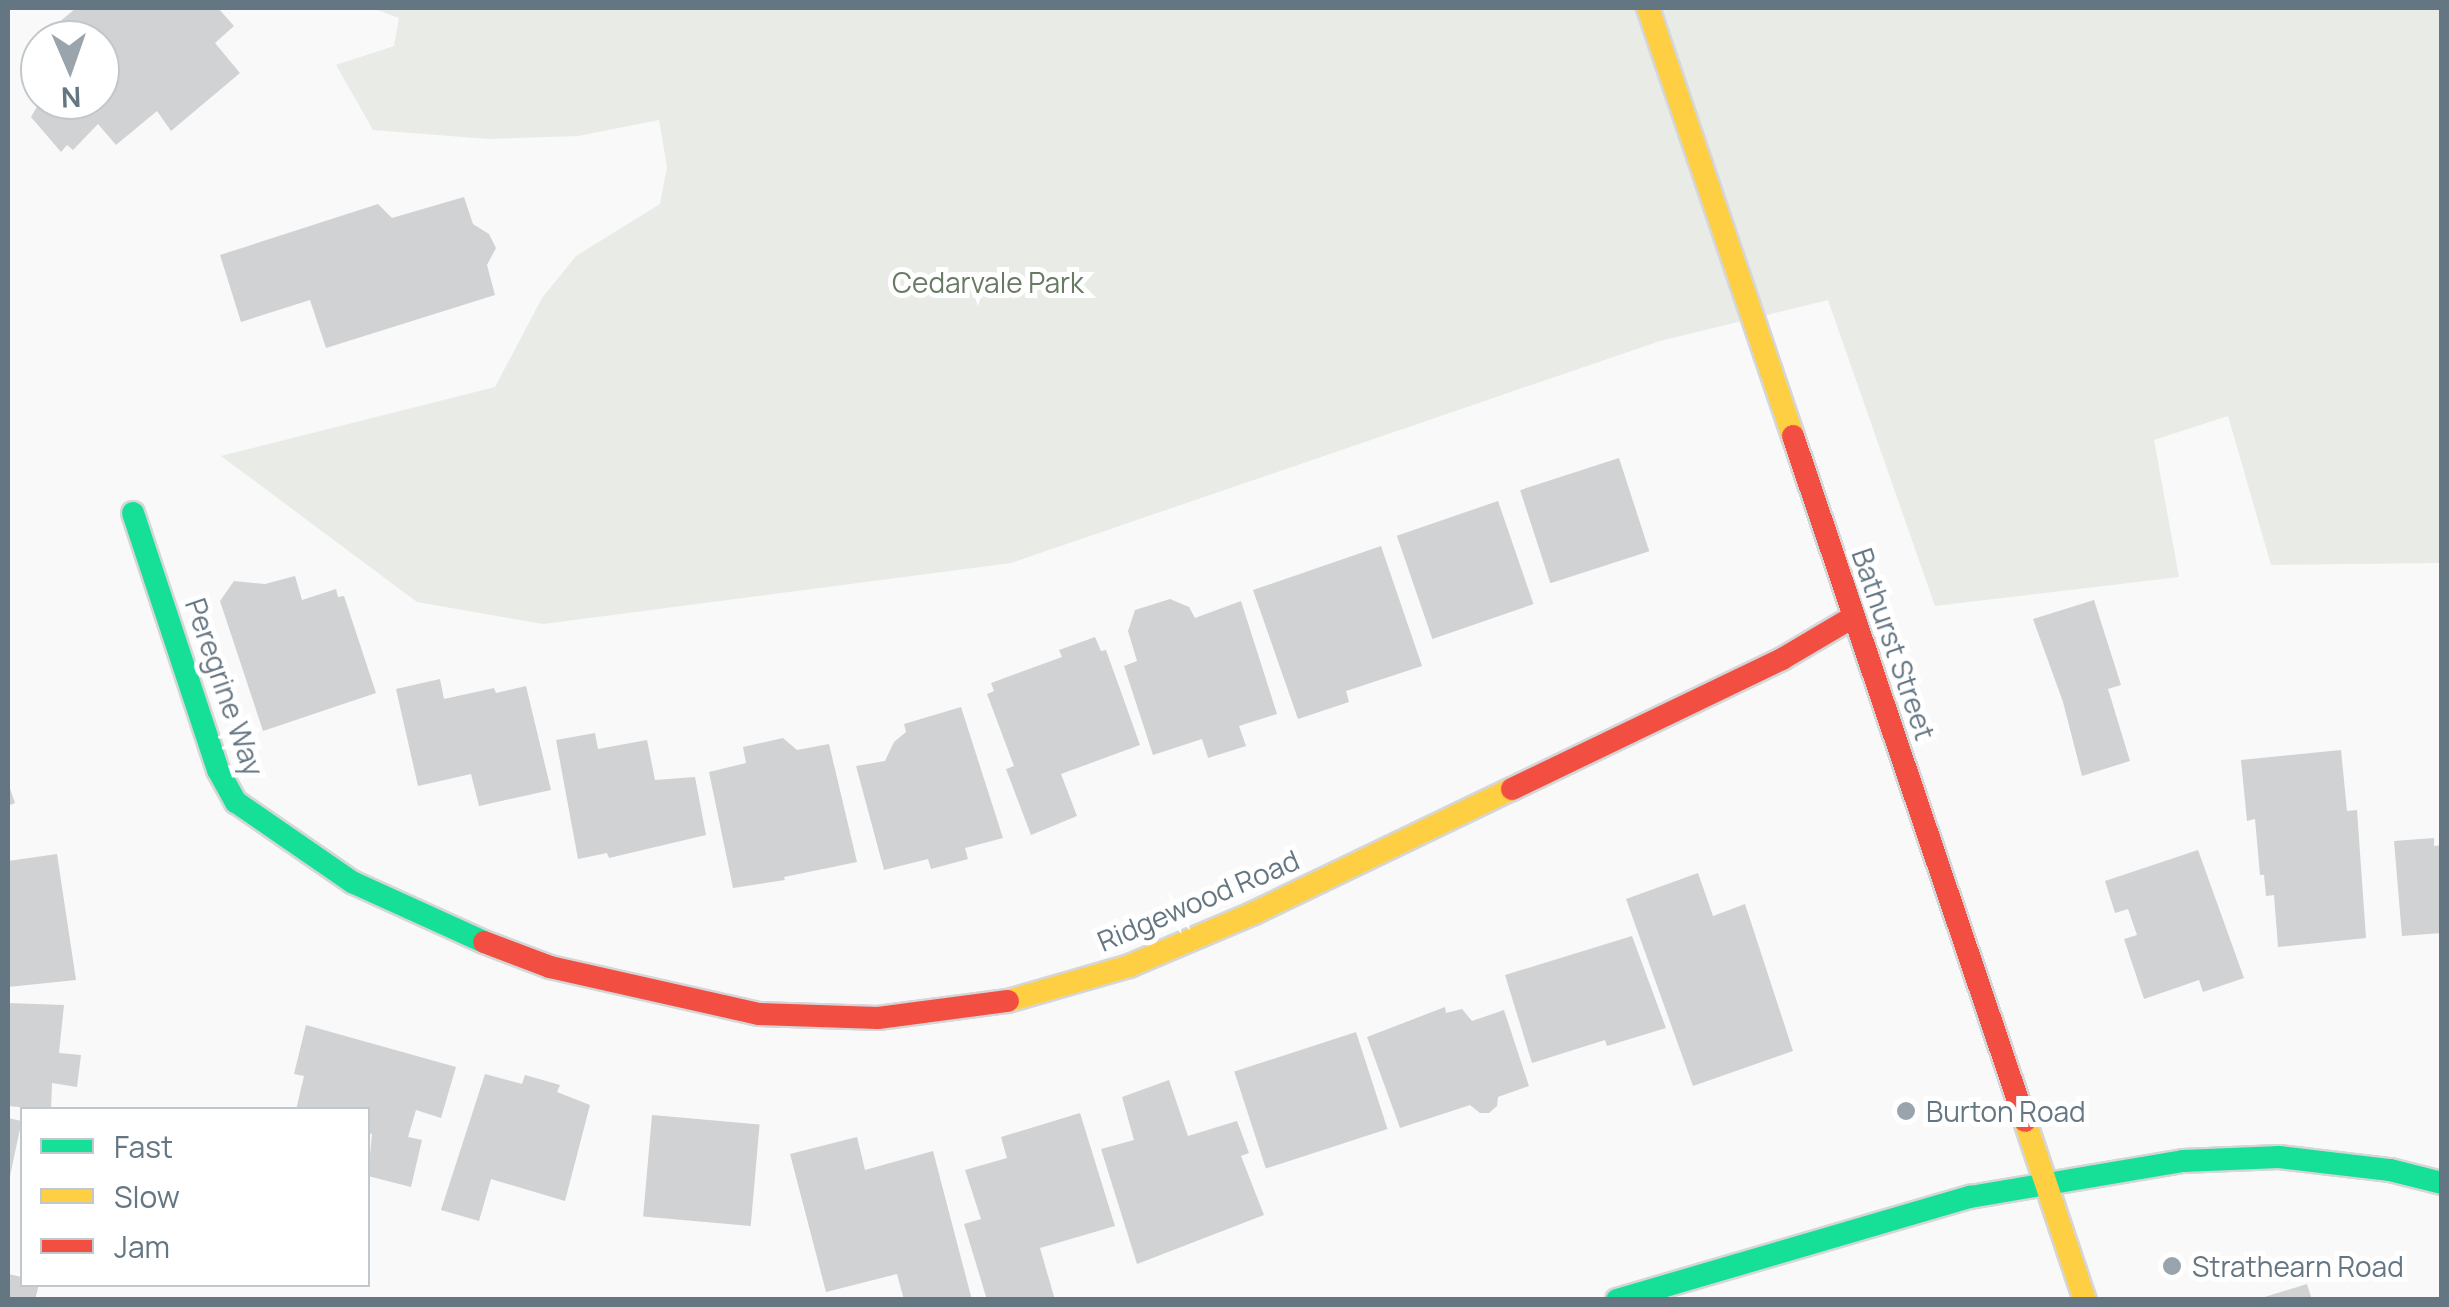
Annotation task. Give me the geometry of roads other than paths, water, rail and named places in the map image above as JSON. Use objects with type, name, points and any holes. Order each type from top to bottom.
[{"type":"street","name":"Bathurst Street","points":[[1648,8],[2085,1300]]},
{"type":"street","name":"Peregrine Way","points":[[134,513],[230,794],[252,816],[352,882]]},
{"type":"street","name":"Ridgewood Road","points":[[352,882],[453,930],[550,967],[760,1014],[878,1018],[994,1005],[1129,966],[1254,912],[1782,659],[1853,617]]},
{"type":"street","points":[[1617,1300],[1970,1198],[2183,1161],[2279,1157],[2390,1170],[2442,1183]]},
{"type":"place","name":"Burton Road","points":[[1906,1111]]},
{"type":"place","name":"Strathearn Road","points":[[2172,1266]]},
{"type":"park label","name":"Cedarvale Park","points":[[988,282]]}]
